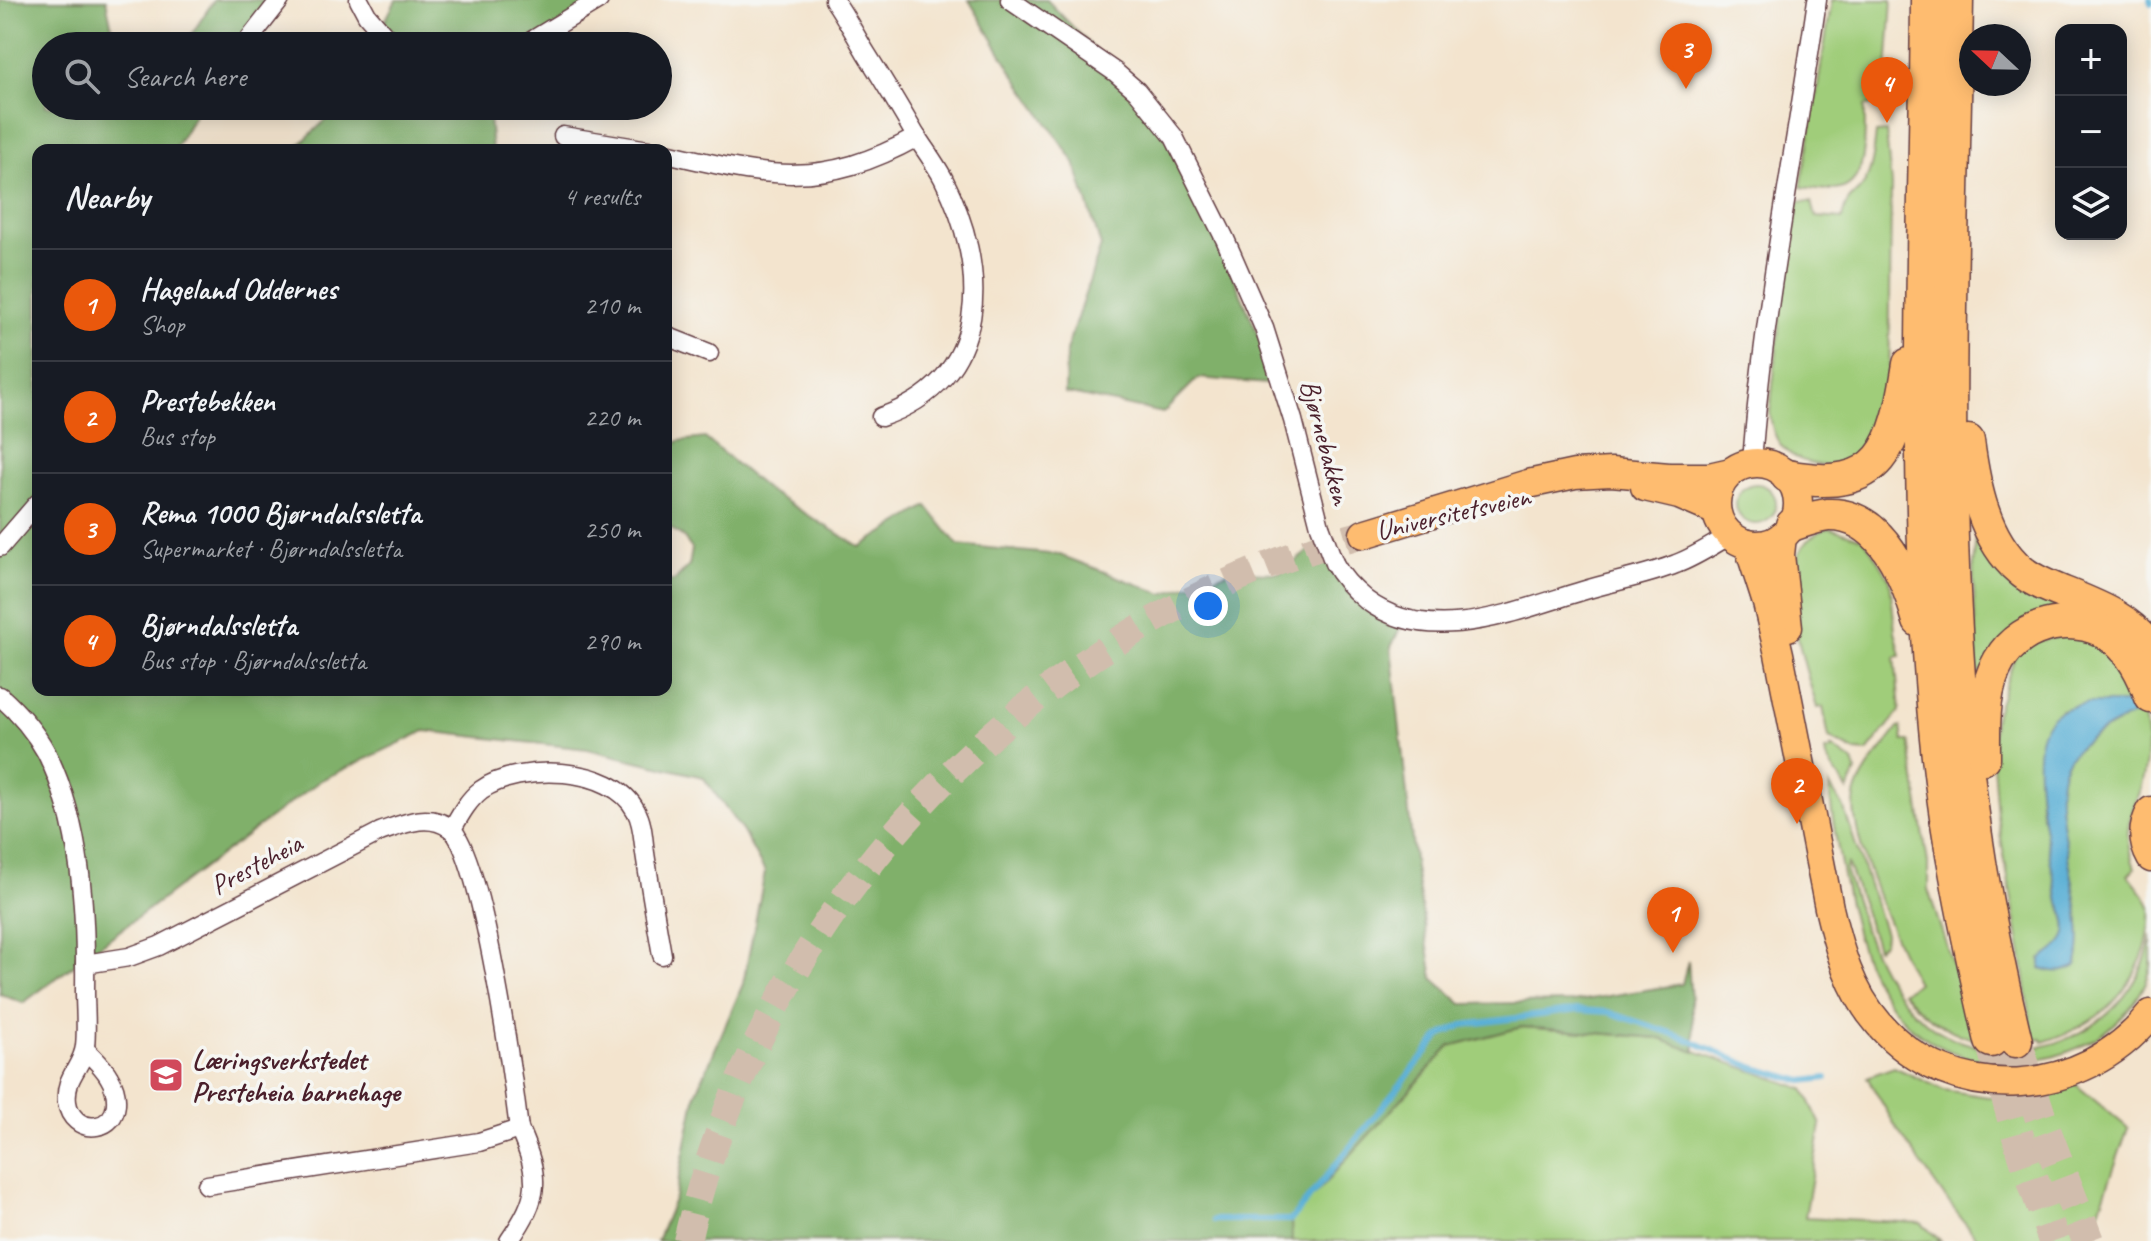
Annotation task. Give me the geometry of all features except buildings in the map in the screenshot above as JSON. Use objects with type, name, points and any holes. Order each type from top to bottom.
[{"type":"highway","points":[[1927,0],[1923,403],[1929,655],[1936,740],[1967,940],[2003,1041],[1997,962],[1968,774],[1960,686],[1952,463],[1957,0]]},
{"type":"highway","points":[[1787,476],[1816,482],[1854,477],[1878,461],[1889,444],[1907,377],[1925,262]]},
{"type":"highway","points":[[1953,311],[1973,471],[1981,507],[1994,537],[2021,571],[2117,616],[2132,626],[2151,648]]},
{"type":"highway","points":[[1787,531],[1821,516],[1844,516],[1855,519],[1874,533],[1892,556],[1909,592],[1929,655]]},
{"type":"highway","points":[[1982,873],[1984,730],[1988,688],[1999,660],[2017,640],[2053,624],[2070,623],[2104,631],[2127,650],[2151,697]]},
{"type":"main road","points":[[2151,989],[2122,1027],[2090,1051],[2065,1062],[2025,1070],[1984,1069],[1946,1057],[1922,1044],[1881,1007],[1861,972],[1841,906],[1792,656],[1780,555],[1787,531],[1796,515],[1797,495],[1787,476],[1771,466],[1742,468],[1718,490],[1731,530],[1767,603],[1839,950],[1856,990],[1881,1026],[1914,1055],[1940,1069],[1982,1081],[2026,1083],[2069,1074],[2096,1062],[2131,1036],[2151,1014]]},
{"type":"main road","name":"Universitetsveien","points":[[1731,530],[1665,491],[1607,484],[1524,496],[1364,534],[1528,484],[1575,474],[1611,472],[1709,477],[1742,468]]},
{"type":"main road","points":[[1731,530],[1762,545],[1787,531]]},
{"type":"main road","points":[[2151,811],[2144,830],[2146,848],[2151,858]]},
{"type":"street","points":[[255,32],[280,0]]},
{"type":"street","points":[[359,0],[382,32]]},
{"type":"street","points":[[546,32],[599,0]]},
{"type":"street","points":[[834,0],[943,178],[971,260],[973,309],[962,351],[950,373],[935,389],[915,402],[881,417]]},
{"type":"street","name":"Bjørnebakken","points":[[1010,0],[1115,72],[1137,91],[1174,137],[1225,239],[1264,328],[1293,420],[1320,526],[1334,563],[1356,592],[1375,607],[1417,622],[1472,621],[1649,574],[1679,563],[1731,530]]},
{"type":"street","points":[[1742,468],[1757,404],[1817,0]]},
{"type":"street","points":[[563,136],[612,144]]},
{"type":"street","points":[[672,154],[768,175],[814,175],[861,163],[917,137]]},
{"type":"street","points":[[672,338],[709,353]]},
{"type":"street","points":[[0,547],[32,510]]},
{"type":"street","points":[[0,696],[32,729],[45,751],[60,789],[77,860],[84,922],[85,1049]]},
{"type":"street","points":[[509,1241],[528,1212],[534,1184],[533,1162],[519,1129],[484,915],[464,846],[452,829],[479,792],[516,776],[559,773],[592,779],[626,796],[639,816],[662,955]]},
{"type":"street","name":"Presteheia","points":[[85,964],[129,957],[159,946],[380,832],[425,820],[437,821],[452,829]]},
{"type":"street","points":[[207,1185],[479,1142],[519,1129]]},
{"type":"green space","points":[[0,0],[106,0],[113,32],[32,32],[32,120],[192,120],[178,144],[32,144],[32,696],[672,696],[672,581],[689,566],[692,549],[672,529],[672,446],[679,441],[705,438],[767,490],[860,547],[927,506],[958,545],[1060,555],[1163,594],[1229,572],[1280,573],[1319,543],[1383,607],[1405,618],[1391,647],[1415,868],[1433,978],[1462,1004],[1572,1002],[1682,984],[1688,961],[1695,1052],[1658,1038],[1522,1027],[1450,1046],[1291,1220],[1292,1241],[657,1241],[675,1197],[696,1094],[743,984],[765,872],[743,832],[703,777],[587,749],[425,731],[321,780],[23,1003],[0,994]]},
{"type":"green space","points":[[214,0],[274,0],[251,32],[193,32]]},
{"type":"green space","points":[[396,0],[596,0],[547,32],[379,32]]},
{"type":"green space","points":[[969,0],[1047,0],[1140,97],[1189,174],[1280,385],[1198,378],[1163,413],[1065,393],[1066,351],[1101,246],[1075,163],[1013,73]]},
{"type":"green space","points":[[1832,0],[1892,0],[1887,73],[1880,73],[1879,94],[1872,105],[1865,106],[1861,166],[1850,184],[1831,190],[1801,187]]},
{"type":"green space","points":[[326,120],[489,120],[491,144],[300,144]]},
{"type":"green space","points":[[1886,132],[1891,185],[1889,416],[1883,435],[1842,469],[1792,456],[1777,439],[1772,427],[1770,412],[1781,312],[1799,201],[1812,202],[1816,217],[1842,219],[1846,204],[1868,177],[1876,133]]},
{"type":"green space","points":[[1756,484],[1770,490],[1776,504],[1770,518],[1756,524],[1742,518],[1736,504],[1742,490]]},
{"type":"green space","points":[[1830,528],[1864,539],[1890,580],[1901,656],[1895,657],[1900,711],[1867,752],[1854,751],[1829,738],[1823,707],[1817,708],[1797,636],[1793,581],[1797,557],[1809,539]]},
{"type":"green space","points":[[1977,528],[2074,606],[1977,674],[1973,565]]},
{"type":"green space","points":[[2075,634],[2108,650],[2136,692],[2144,718],[2147,745],[2144,772],[2128,835],[2135,868],[2128,875],[2150,906],[2145,949],[2128,984],[2106,1009],[2078,1028],[2043,1042],[2042,1039],[2033,1040],[2022,956],[1997,816],[1992,750],[1994,719],[2016,653],[2030,642]],"holes":[[[2089,703],[2134,704],[2136,714],[2083,744],[2069,758],[2061,776],[2063,827],[2080,943],[2076,966],[2041,959],[2057,948],[2067,929],[2040,805],[2038,765],[2045,726],[2061,710]]]},
{"type":"green space","points":[[1901,727],[1903,741],[1909,741],[1928,863],[1928,889],[1975,1034],[1973,1039],[1934,1021],[1902,992],[1917,983],[1887,918],[1859,836],[1855,813],[1858,787],[1873,760]]},
{"type":"green space","points":[[1831,747],[1853,762],[1856,771],[1848,791],[1826,758],[1825,751],[1831,750]]},
{"type":"green space","points":[[1829,785],[1843,806],[1885,934],[1884,942],[1877,948],[1847,862],[1846,872],[1864,928],[1889,982],[1914,1012],[1946,1035],[1982,1047],[2019,1050],[2055,1043],[2089,1027],[2118,1004],[2139,973],[2151,935],[2149,974],[2133,1004],[2117,1022],[2093,1040],[2065,1053],[2036,1060],[2006,1062],[1975,1059],[1947,1050],[1920,1035],[1886,999],[1861,948],[1841,864]]},
{"type":"green space","points":[[1522,1027],[1658,1038],[1804,1089],[1821,1125],[1805,1217],[1921,1223],[1941,1241],[1288,1241],[1291,1220],[1450,1046]]},
{"type":"green space","points":[[1894,1067],[1944,1090],[1989,1097],[2074,1083],[2128,1128],[2100,1208],[2093,1241],[1979,1241],[1899,1132],[1867,1077]]},
{"type":"water","points":[[2089,703],[2134,703],[2136,714],[2083,744],[2069,758],[2061,776],[2063,827],[2080,943],[2076,966],[2055,971],[2041,968],[2041,959],[2062,942],[2067,929],[2059,903],[2042,811],[2038,761],[2040,740],[2046,725],[2055,715]]},
{"type":"waterway","points":[[1214,1220],[1291,1220],[1440,1036],[1463,1025],[1578,1010],[1608,1012],[1680,1036],[1755,1068],[1803,1081],[1827,1078]]},
{"type":"tunnel","points":[[687,1241],[724,1119],[778,1002],[847,894],[929,796],[1023,709],[1128,635],[1242,576],[1364,534]]},
{"type":"tunnel","points":[[1991,1041],[2019,1140],[2054,1241]]},
{"type":"tunnel","points":[[2016,1041],[2043,1125],[2088,1241]]},
{"type":"place","name":"Rema 1000 Bjørndalssletta","points":[[1686,89]]},
{"type":"place","name":"Bjørndalssletta","points":[[1887,123]]},
{"type":"place","name":"Prestebekken","points":[[1797,824]]},
{"type":"place","name":"Hageland Oddernes","points":[[1673,953]]},
{"type":"place","name":"Læringsverkstedet Presteheia barnehage","points":[[166,1075]]}]
